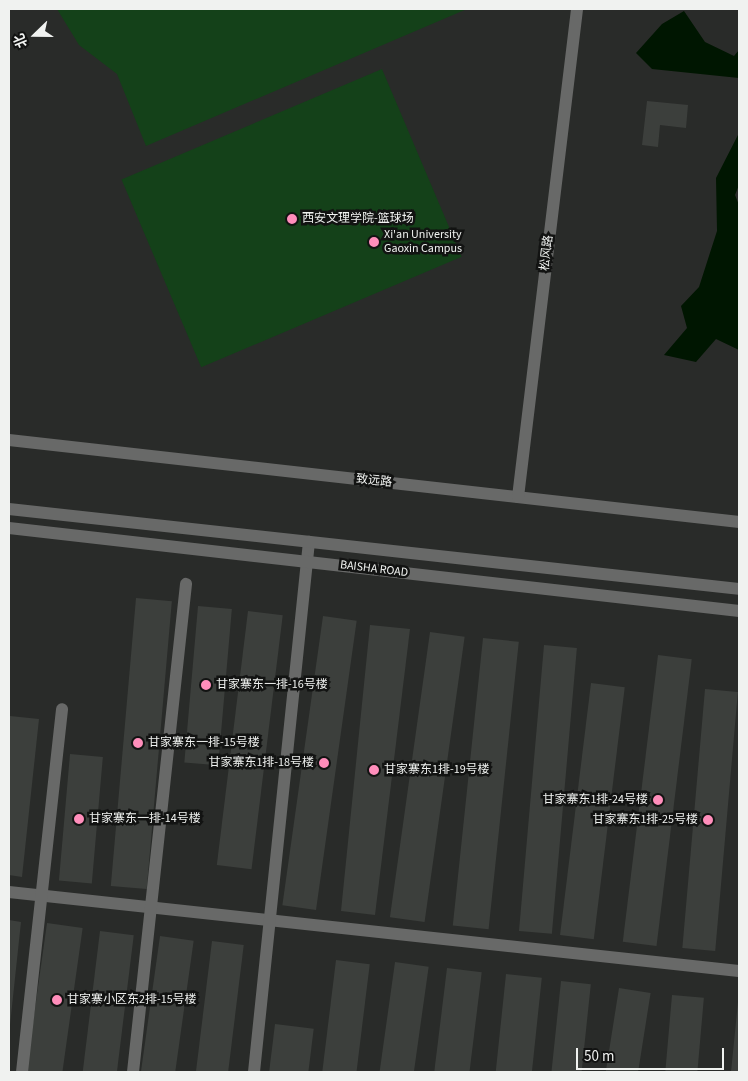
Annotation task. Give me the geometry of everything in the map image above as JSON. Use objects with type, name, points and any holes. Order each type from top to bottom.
[{"type":"street","name":"松风路","points":[[518,497],[577,9]]},
{"type":"street","name":"致远路","points":[[9,440],[739,522]]},
{"type":"street","name":"BAISHA ROAD","points":[[9,509],[739,589]]},
{"type":"street","name":"BAISHA ROAD","points":[[9,528],[739,611]]},
{"type":"street","points":[[254,1072],[309,542]]},
{"type":"street","points":[[132,1072],[152,908],[186,584]]},
{"type":"street","points":[[22,1072],[62,709]]},
{"type":"street","points":[[9,892],[739,971]]},
{"type":"green space","points":[[57,9],[467,9],[146,146],[117,74],[79,45]]},
{"type":"green space","name":"西安文理学院-篮球场","points":[[382,69],[462,257],[201,367],[121,180]]},
{"type":"shaded area","points":[[684,11],[705,42],[734,56],[739,50],[739,78],[652,69],[636,53],[662,24]]},
{"type":"shaded area","points":[[739,133],[739,185],[735,195],[739,205],[739,350],[716,339],[696,362],[664,355],[687,328],[681,306],[699,287],[717,231],[716,178]]},
{"type":"building","points":[[647,101],[688,105],[686,128],[660,125],[658,147],[642,145]]},
{"type":"building","name":"甘家寨东一排-15号楼","points":[[136,598],[172,601],[147,889],[111,886]]},
{"type":"building","name":"甘家寨东一排-16号楼","points":[[198,606],[232,609],[218,765],[184,762]]},
{"type":"building","points":[[248,611],[283,615],[252,869],[217,865]]},
{"type":"building","name":"甘家寨东1排-18号楼","points":[[323,616],[357,621],[316,910],[282,905]]},
{"type":"building","name":"甘家寨东1排-19号楼","points":[[370,625],[410,629],[375,915],[341,911]]},
{"type":"building","points":[[430,632],[465,637],[425,922],[390,917]]},
{"type":"building","points":[[483,638],[519,642],[489,929],[453,925]]},
{"type":"building","points":[[544,645],[577,648],[552,934],[519,931]]},
{"type":"building","name":"甘家寨东1排-24号楼","points":[[658,655],[692,659],[657,946],[623,942]]},
{"type":"building","points":[[591,683],[625,687],[594,939],[560,935]]},
{"type":"building","name":"甘家寨东1排-25号楼","points":[[705,689],[738,692],[715,951],[682,948]]},
{"type":"building","points":[[10,716],[39,719],[22,877],[9,875]]},
{"type":"building","name":"甘家寨东一排-14号楼","points":[[70,754],[103,757],[92,883],[59,881]]},
{"type":"building","points":[[9,920],[21,922],[10,1025],[9,1025]]},
{"type":"building","name":"甘家寨小区东2排-15号楼","points":[[47,923],[83,928],[62,1072],[26,1072]]},
{"type":"building","points":[[100,931],[134,935],[117,1072],[83,1072]]},
{"type":"building","points":[[160,936],[194,941],[175,1072],[141,1072]]},
{"type":"building","points":[[212,941],[244,945],[228,1072],[196,1072]]},
{"type":"building","points":[[336,960],[370,964],[357,1072],[322,1072]]},
{"type":"building","points":[[395,962],[429,967],[414,1072],[380,1072]]},
{"type":"building","points":[[447,968],[482,972],[469,1072],[434,1072]]},
{"type":"building","points":[[506,974],[542,978],[532,1072],[496,1072]]},
{"type":"building","points":[[561,981],[591,984],[582,1072],[551,1072]]},
{"type":"building","points":[[619,988],[651,993],[638,1072],[606,1071]]},
{"type":"building","points":[[672,995],[704,998],[697,1072],[665,1072]]},
{"type":"building","points":[[738,1002],[739,1072],[731,1072]]},
{"type":"building","points":[[275,1024],[314,1029],[308,1072],[269,1072]]},
{"type":"place","name":"西安文理学院-篮球场","points":[[292,219]]},
{"type":"place","name":"Xi'an University Gaoxin Campus","points":[[374,242]]},
{"type":"place","name":"甘家寨东一排-16号楼","points":[[206,685]]},
{"type":"place","name":"甘家寨东一排-15号楼","points":[[138,743]]},
{"type":"place","name":"甘家寨东1排-18号楼","points":[[324,763]]},
{"type":"place","name":"甘家寨东1排-19号楼","points":[[374,770]]},
{"type":"place","name":"甘家寨东1排-24号楼","points":[[658,800]]},
{"type":"place","name":"甘家寨东一排-14号楼","points":[[79,819]]},
{"type":"place","name":"甘家寨东1排-25号楼","points":[[708,820]]},
{"type":"place","name":"甘家寨小区东2排-15号楼","points":[[57,1000]]}]
